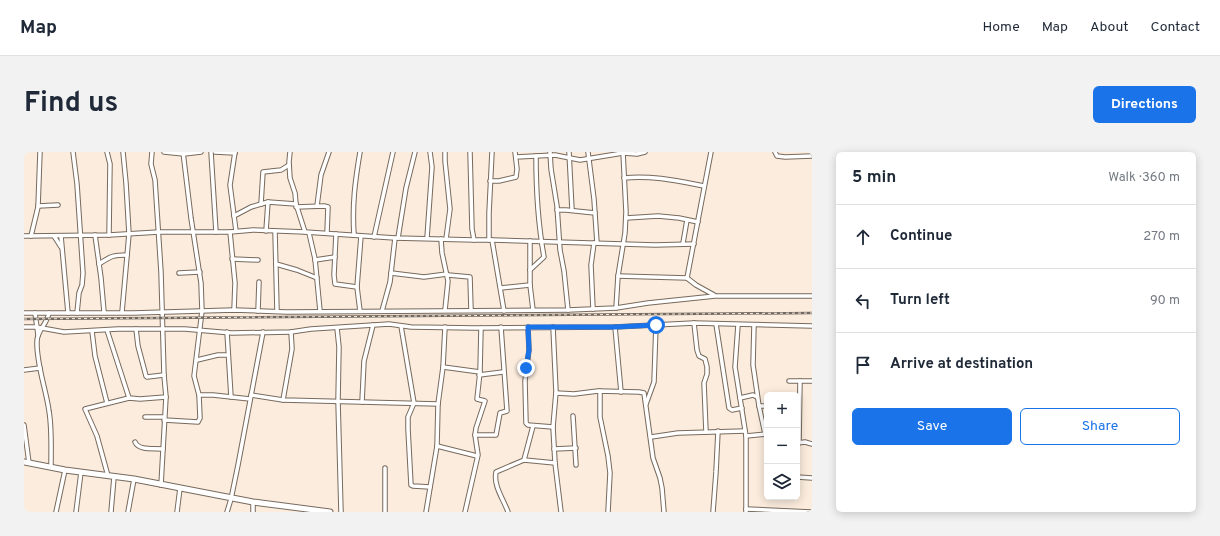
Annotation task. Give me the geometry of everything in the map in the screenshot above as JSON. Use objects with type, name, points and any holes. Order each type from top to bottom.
[{"type":"street","points":[[31,236],[38,206],[40,152]]},
{"type":"street","points":[[73,152],[83,273],[77,313]]},
{"type":"street","points":[[107,152],[110,164],[109,235]]},
{"type":"street","points":[[122,312],[129,234],[123,152]]},
{"type":"street","points":[[152,152],[152,168],[155,180],[159,232],[166,397],[161,485]]},
{"type":"street","points":[[164,152],[201,152]]},
{"type":"street","points":[[211,152],[216,232]]},
{"type":"street","points":[[215,152],[235,153],[230,185],[236,231]]},
{"type":"street","points":[[290,152],[289,174],[295,193],[296,206],[307,232],[315,260],[320,311]]},
{"type":"street","points":[[317,206],[321,175],[329,152]]},
{"type":"street","points":[[354,235],[352,214],[353,198],[360,152]]},
{"type":"street","points":[[374,236],[393,152]]},
{"type":"street","points":[[382,310],[390,282],[396,238],[406,188],[416,152]]},
{"type":"street","points":[[427,238],[432,167],[430,152]]},
{"type":"street","points":[[445,152],[444,158],[450,215],[446,239]]},
{"type":"street","points":[[470,152],[472,229],[474,240]]},
{"type":"street","points":[[492,152],[490,181],[490,240],[501,288],[504,311]]},
{"type":"street","points":[[490,181],[499,181],[516,177],[517,169],[515,152]]},
{"type":"street","points":[[569,152],[572,210]]},
{"type":"street","points":[[588,152],[595,213],[596,243],[591,265],[592,309]]},
{"type":"street","points":[[516,157],[550,154],[578,160],[589,160],[623,152],[637,154],[645,152]]},
{"type":"street","points":[[616,308],[618,276],[624,243],[626,218],[623,152]]},
{"type":"street","points":[[687,278],[710,152]]},
{"type":"street","points":[[775,152],[777,156],[785,157],[812,156]]},
{"type":"street","points":[[146,416],[198,422],[200,418],[200,395],[195,380],[202,311],[201,283],[183,153]]},
{"type":"street","points":[[550,154],[568,310]]},
{"type":"street","points":[[530,270],[544,257],[541,242],[536,188],[536,156]]},
{"type":"street","points":[[262,204],[263,172],[281,170],[289,165]]},
{"type":"street","points":[[624,178],[640,176],[674,180],[704,186]]},
{"type":"street","points":[[234,216],[268,202],[296,206],[324,206],[328,207],[327,233]]},
{"type":"street","points":[[266,231],[268,202]]},
{"type":"street","points":[[38,206],[58,205]]},
{"type":"street","points":[[557,210],[595,213]]},
{"type":"street","points":[[626,218],[658,216],[698,222]]},
{"type":"street","points":[[683,243],[687,220]]},
{"type":"street","points":[[24,236],[109,235],[159,232],[275,231],[396,238],[655,245],[683,243],[694,244]]},
{"type":"street","points":[[275,231],[277,312]]},
{"type":"street","points":[[230,232],[235,283],[234,310]]},
{"type":"street","points":[[336,234],[335,284],[357,287]]},
{"type":"street","points":[[95,235],[104,312]]},
{"type":"street","points":[[54,236],[62,248]]},
{"type":"street","points":[[61,236],[68,313]]},
{"type":"street","points":[[360,311],[357,287],[361,236]]},
{"type":"street","points":[[440,239],[448,274],[445,310]]},
{"type":"street","points":[[530,241],[530,285],[533,310]]},
{"type":"street","points":[[99,264],[114,255],[127,255]]},
{"type":"street","points":[[315,260],[335,257]]},
{"type":"street","points":[[232,259],[258,260]]},
{"type":"street","points":[[276,264],[295,269],[317,278]]},
{"type":"street","points":[[179,273],[200,272]]},
{"type":"street","points":[[391,272],[424,277],[448,274],[470,277],[471,310]]},
{"type":"street","points":[[618,276],[687,278],[696,286],[715,296]]},
{"type":"street","points":[[258,310],[260,282]]},
{"type":"street","points":[[501,288],[530,285]]},
{"type":"street","points":[[24,313],[234,310],[277,312],[382,310],[568,310],[616,308],[715,296],[812,296]]},
{"type":"street","points":[[35,313],[40,368],[50,418],[51,467]]},
{"type":"street","points":[[38,335],[48,319],[49,313]]},
{"type":"street","points":[[24,327],[36,327],[64,332],[136,329],[227,332],[291,332],[312,329],[389,324],[411,327],[481,328],[553,326],[614,327],[694,323],[812,326]]},
{"type":"street","points":[[694,323],[697,350],[699,356],[705,359],[707,367],[707,374],[704,383],[706,432]]},
{"type":"street","points":[[716,324],[729,408],[732,410],[742,408]]},
{"type":"street","points":[[362,402],[364,361],[373,325]]},
{"type":"street","points":[[646,405],[654,382],[656,325]]},
{"type":"street","points":[[738,325],[735,367],[746,436],[746,511],[785,510],[811,512]]},
{"type":"street","points":[[754,325],[753,365],[757,396],[764,428]]},
{"type":"street","points":[[401,326],[414,403],[408,417],[412,485],[430,487]]},
{"type":"street","points":[[553,326],[556,393],[553,427],[555,463],[561,512]]},
{"type":"street","points":[[426,512],[437,446],[438,404],[443,367],[445,327]]},
{"type":"street","points":[[476,435],[496,435],[500,413],[507,411],[501,327]]},
{"type":"street","points":[[528,327],[529,350],[525,381],[526,423],[528,426],[553,427]]},
{"type":"street","points":[[614,327],[621,392]]},
{"type":"street","points":[[337,328],[339,347],[338,401],[341,512]]},
{"type":"street","points":[[465,512],[477,456],[476,428],[485,401],[477,399],[480,374],[481,328]]},
{"type":"street","points":[[136,329],[138,346],[146,376],[164,375]]},
{"type":"street","points":[[107,330],[129,398]]},
{"type":"street","points":[[92,331],[98,366],[107,403]]},
{"type":"street","points":[[227,332],[231,397]]},
{"type":"street","points":[[227,512],[231,499],[263,332]]},
{"type":"street","points":[[283,400],[292,349],[291,332]]},
{"type":"street","points":[[197,360],[218,355],[228,355]]},
{"type":"street","points":[[443,367],[480,374],[504,372]]},
{"type":"street","points":[[24,370],[40,368]]},
{"type":"street","points":[[789,381],[812,381]]},
{"type":"street","points":[[798,428],[800,381]]},
{"type":"street","points":[[753,395],[756,390]]},
{"type":"street","points":[[556,393],[574,394],[600,391],[644,393],[654,458],[662,488],[664,512]]},
{"type":"street","points":[[600,391],[600,417],[610,473],[608,512]]},
{"type":"street","points":[[200,395],[250,399]]},
{"type":"street","points":[[251,395],[283,400],[438,404]]},
{"type":"street","points":[[740,398],[753,395],[757,396]]},
{"type":"street","points":[[108,476],[98,436],[85,410],[129,398],[140,399],[166,397]]},
{"type":"street","points":[[759,406],[764,406]]},
{"type":"street","points":[[573,416],[576,465]]},
{"type":"street","points":[[24,425],[27,462],[65,470],[180,488],[231,499],[330,512]]},
{"type":"street","points":[[524,460],[532,426]]},
{"type":"street","points":[[713,512],[718,431]]},
{"type":"street","points":[[651,437],[678,433],[745,431]]},
{"type":"street","points":[[746,436],[764,434]]},
{"type":"street","points":[[135,442],[139,447],[163,449]]},
{"type":"street","points":[[800,443],[805,442],[812,444]]},
{"type":"street","points":[[437,446],[477,456]]},
{"type":"street","points":[[554,449],[576,448]]},
{"type":"street","points":[[508,512],[496,485],[496,472],[524,460],[555,463]]},
{"type":"street","points":[[385,468],[385,512]]},
{"type":"street","points":[[56,512],[65,470]]},
{"type":"street","points":[[76,512],[81,472]]},
{"type":"street","points":[[111,512],[114,477]]},
{"type":"street","points":[[800,477],[812,478]]},
{"type":"street","points":[[128,512],[134,480]]},
{"type":"street","points":[[177,512],[180,488]]},
{"type":"street","points":[[253,502],[253,512]]},
{"type":"railway","points":[[24,319],[812,313]]},
{"type":"route","points":[[526,368],[529,350],[528,327],[614,327],[656,325]]}]
